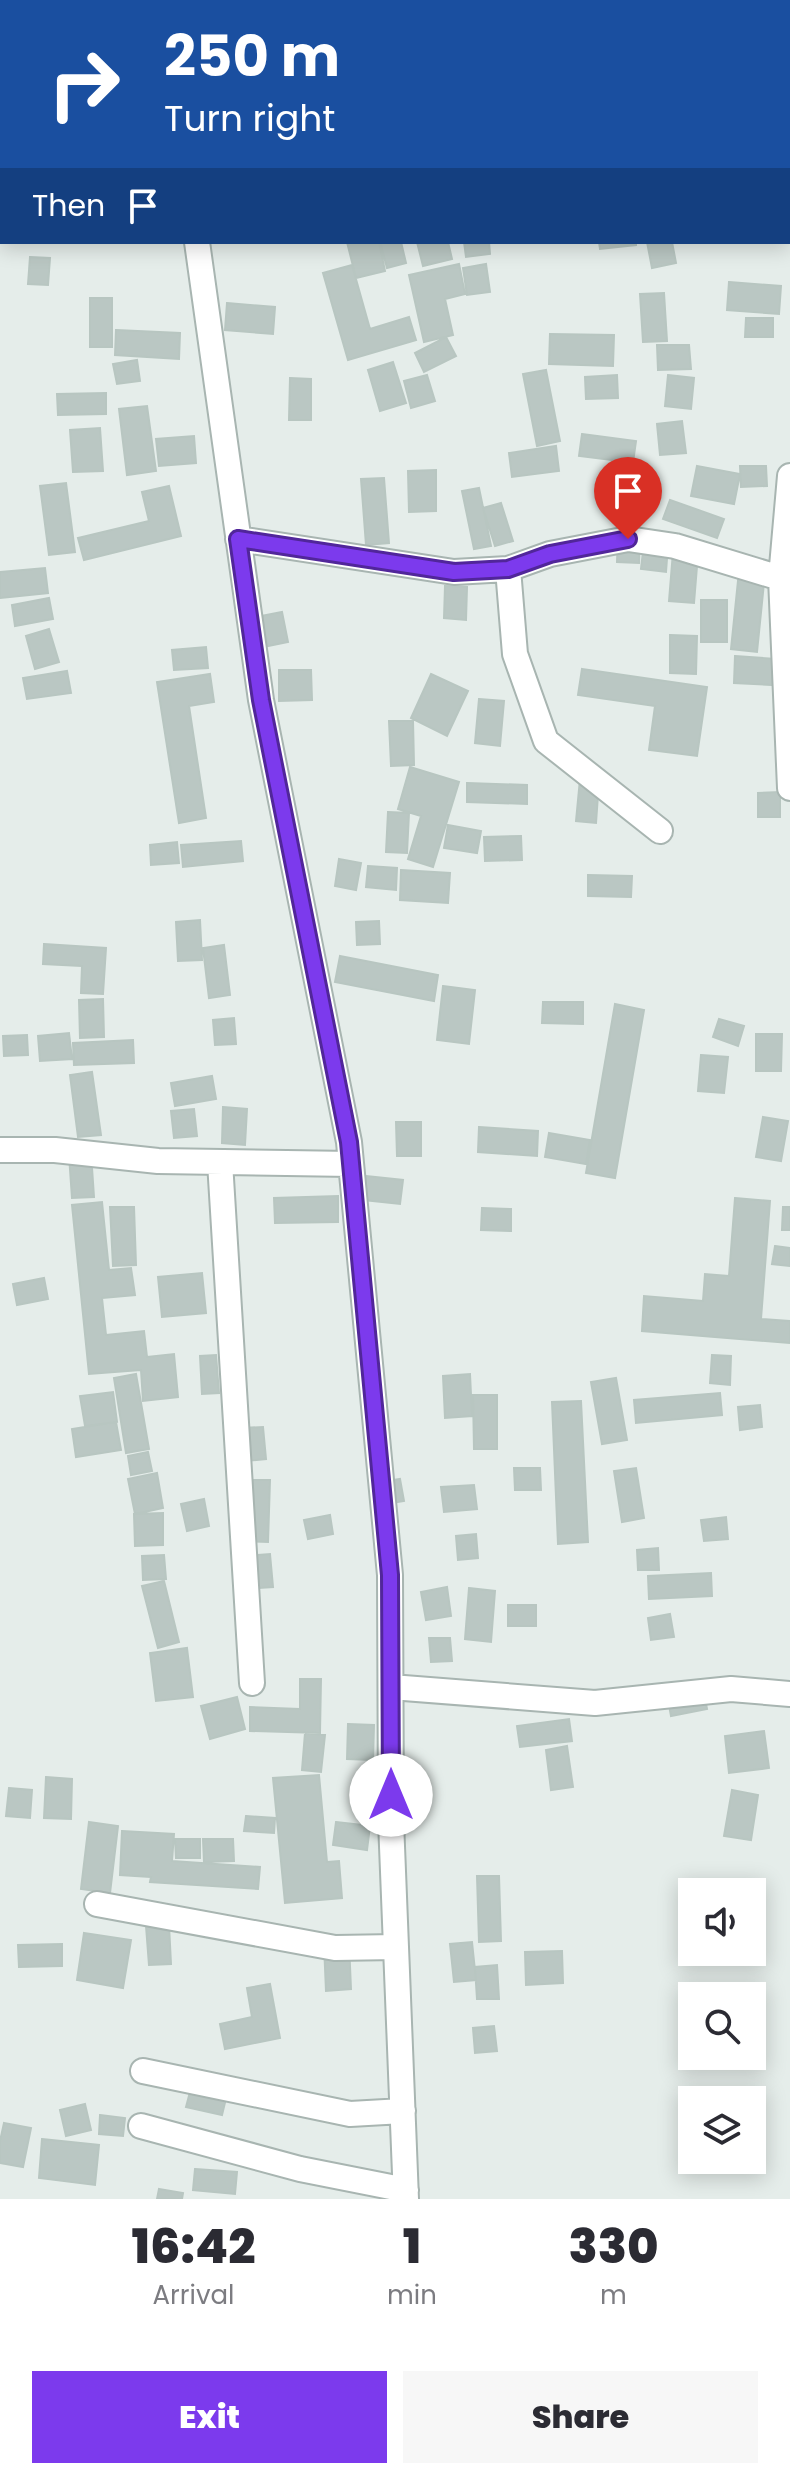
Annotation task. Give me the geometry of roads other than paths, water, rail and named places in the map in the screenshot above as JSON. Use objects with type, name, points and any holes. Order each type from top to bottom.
[{"type":"street","points":[[141,2126],[406,2194],[391,1821],[390,1575],[349,1142],[261,700],[197,244]]},
{"type":"street","points":[[790,476],[786,580],[790,788]]},
{"type":"street","points":[[238,539],[454,572],[508,569],[550,554],[628,539],[675,546],[786,580]]},
{"type":"street","points":[[508,569],[515,654],[546,741],[660,831]]},
{"type":"street","points":[[0,1150],[55,1150],[158,1161],[351,1164]]},
{"type":"street","points":[[220,1162],[252,1683]]},
{"type":"street","points":[[391,1687],[595,1703],[731,1689],[790,1694]]},
{"type":"street","points":[[97,1904],[335,1948],[396,1947]]},
{"type":"street","points":[[143,2071],[350,2114],[403,2111]]}]
